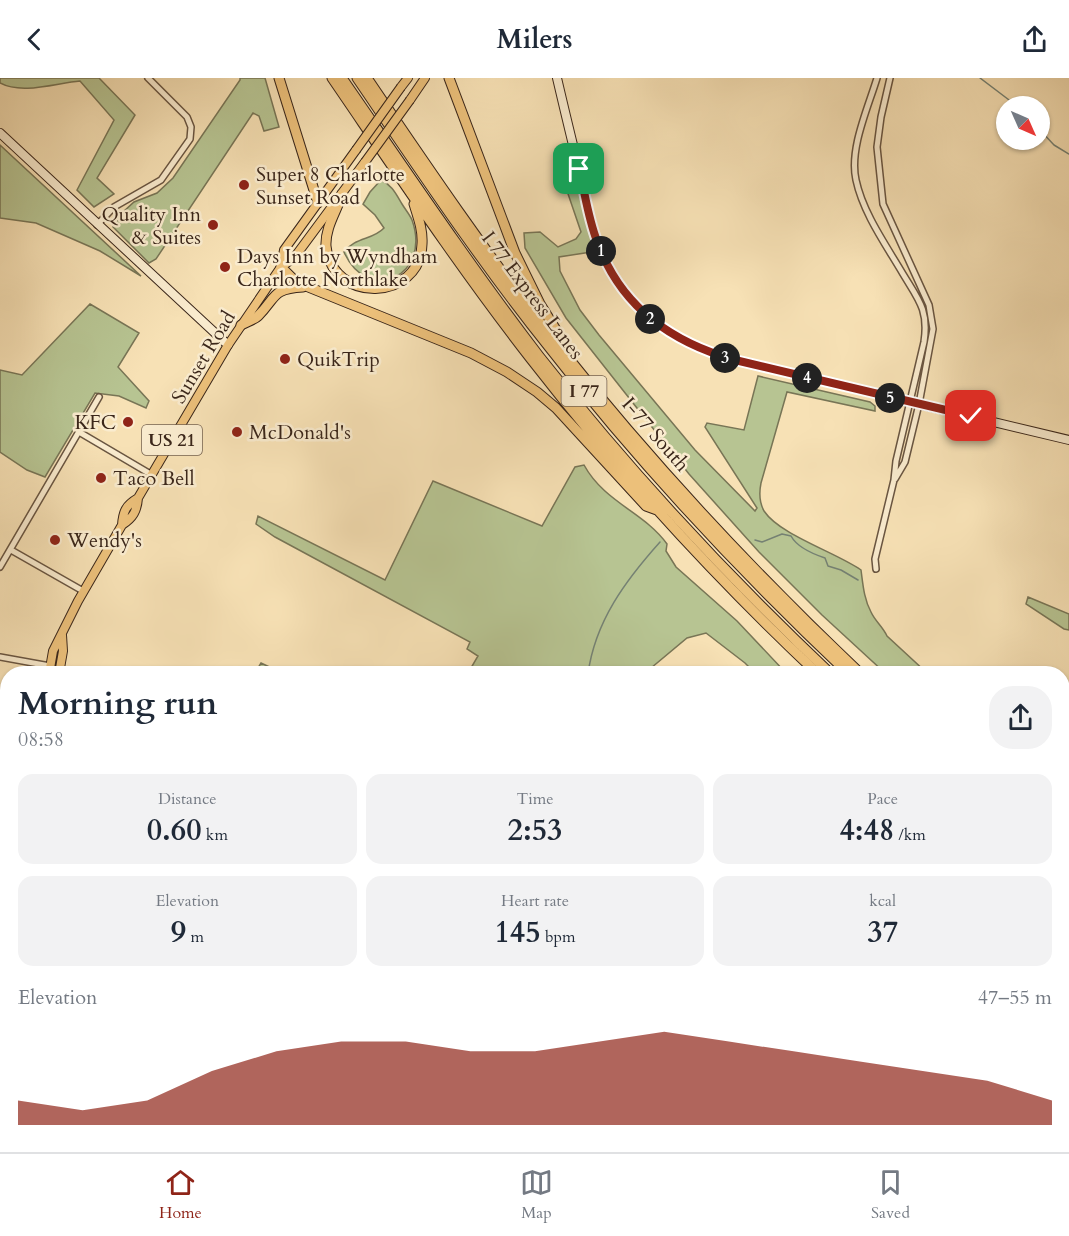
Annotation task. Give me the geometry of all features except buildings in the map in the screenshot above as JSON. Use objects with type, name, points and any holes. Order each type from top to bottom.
[{"type":"highway","points":[[279,78],[318,203]]},
{"type":"highway","name":"I 77","points":[[332,78],[482,295],[594,437],[659,511],[740,597],[810,666]]},
{"type":"highway","name":"I 77 Express Lanes","points":[[342,78],[476,271],[572,397],[694,537],[823,666]]},
{"type":"highway","name":"I 77 Express Lanes","points":[[357,78],[479,255],[588,397],[656,476],[731,557],[841,666]]},
{"type":"highway","points":[[449,78],[523,271],[540,304],[595,391]]},
{"type":"highway","name":"I-77 South","points":[[368,79],[499,268],[595,391],[663,470],[738,551],[853,666]]},
{"type":"highway","points":[[342,194],[327,233],[328,256],[345,280],[359,287],[375,289],[399,283],[410,274],[419,261],[422,251],[422,235],[409,190]]},
{"type":"highway","points":[[281,267],[291,279],[306,286],[471,353],[507,372],[556,408],[646,506],[659,511]]},
{"type":"highway","points":[[241,325],[256,318],[270,300],[283,290],[306,286]]},
{"type":"main road","name":"Sunset Road","points":[[281,267],[284,250],[408,78]]},
{"type":"main road","name":"Sunset Road","points":[[50,666],[53,651],[83,591],[122,525],[122,514],[129,503],[138,498],[228,345],[281,267],[294,258],[425,78]]},
{"type":"main road","points":[[557,78],[597,242],[614,276],[642,311],[680,340],[712,354],[1069,440]]},
{"type":"main road","points":[[0,133],[228,345]]},
{"type":"main road","name":"Sunset Road","points":[[60,666],[63,651],[62,634]]},
{"type":"street","points":[[97,225],[114,207],[161,180],[190,139],[189,120],[148,78]]},
{"type":"street","points":[[876,569],[874,559],[924,342],[924,314],[918,296],[868,213],[856,179],[855,152],[877,78]]},
{"type":"street","points":[[890,78],[877,147],[883,204],[925,295],[933,322],[932,342],[905,462],[894,480]]},
{"type":"street","points":[[0,567],[99,397]]},
{"type":"street","points":[[79,432],[152,475]]},
{"type":"street","points":[[11,550],[83,591]]},
{"type":"street","points":[[0,657],[34,666]]},
{"type":"green space","points":[[0,78],[99,78],[135,115],[97,178],[114,194],[94,207],[77,190],[114,120],[80,81],[18,88],[0,83]]},
{"type":"green space","points":[[240,78],[265,78],[279,127],[264,131],[259,116],[253,113],[156,259],[149,263],[113,227],[122,213],[134,202],[157,193],[173,178]]},
{"type":"green space","points":[[0,145],[141,276],[100,251],[36,223],[0,218]]},
{"type":"green space","points":[[381,180],[393,190],[410,216],[416,240],[413,256],[406,269],[394,277],[381,280],[368,278],[355,268],[344,252],[353,244],[375,235],[384,228],[363,204]]},
{"type":"green space","points":[[576,181],[593,245],[591,252],[559,257],[560,271],[580,310],[695,450],[755,511],[757,508],[705,427],[707,423],[744,430],[758,376],[870,402],[875,406],[875,411],[787,392],[761,483],[760,501],[764,511],[782,528],[861,570],[865,597],[873,615],[887,636],[919,666],[877,666],[822,615],[759,552],[689,474],[566,318],[525,248],[524,233],[540,232],[558,247],[576,239],[581,232],[565,185]]},
{"type":"green space","points":[[90,304],[139,333],[118,367],[149,401],[146,408],[119,396],[95,393],[45,477],[27,470],[0,452],[0,370],[22,375]]},
{"type":"green space","points":[[584,465],[603,489],[658,533],[667,544],[666,551],[676,567],[737,621],[779,666],[748,666],[706,633],[687,638],[653,666],[472,666],[478,656],[467,649],[470,642],[275,537],[256,524],[258,516],[385,580],[433,481],[542,526],[575,467]]},
{"type":"green space","points":[[1028,597],[1069,614],[1069,630],[1026,604]]},
{"type":"waterway","points":[[980,78],[1004,96]]},
{"type":"waterway","points":[[1050,141],[1069,154]]},
{"type":"waterway","points":[[755,540],[762,542],[782,534],[791,536],[801,547],[825,558],[828,566],[841,570],[858,580]]},
{"type":"waterway","points":[[590,666],[597,636],[614,602],[635,571],[660,542]]},
{"type":"place","name":"Super 8 Charlotte Sunset Road","points":[[244,185]]},
{"type":"place","name":"Quality Inn & Suites","points":[[213,225]]},
{"type":"place","name":"Days Inn by Wyndham Charlotte Northlake","points":[[225,267]]},
{"type":"place","name":"QuikTrip","points":[[285,359]]},
{"type":"place","name":"KFC","points":[[128,422]]},
{"type":"place","name":"McDonald's","points":[[237,432]]},
{"type":"place","name":"Taco Bell","points":[[101,478]]},
{"type":"place","name":"Wendy's","points":[[55,540]]},
{"type":"route","points":[[579,169],[591,221],[603,257],[629,297],[668,333],[712,354],[971,416]]}]
